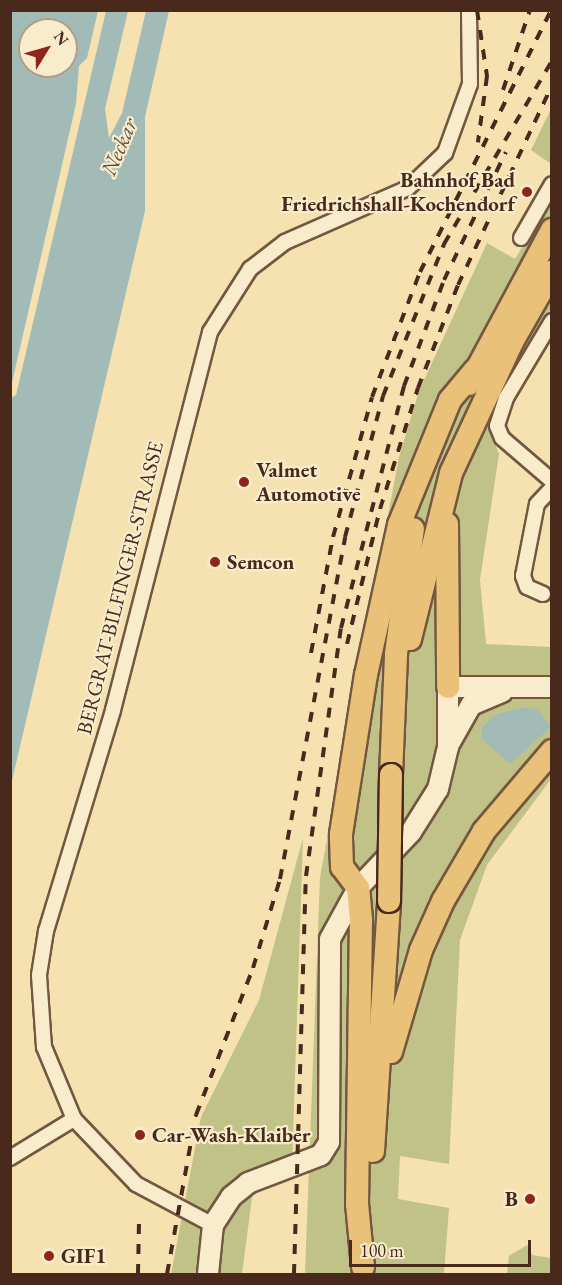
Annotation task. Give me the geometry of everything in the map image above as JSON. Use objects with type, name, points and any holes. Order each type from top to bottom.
[{"type":"highway","points":[[363,1271],[379,1076],[389,901],[392,775],[401,599],[411,537],[475,370],[552,230]]},
{"type":"highway","points":[[396,692],[430,544],[451,473],[512,342],[552,272]]},
{"type":"highway","points":[[363,1271],[357,1204],[358,888],[342,867],[341,834],[385,578],[399,525],[450,400],[475,370]]},
{"type":"highway","points":[[448,687],[444,549],[466,444]]},
{"type":"highway","points":[[379,1076],[443,901],[498,813],[552,751]]},
{"type":"main road","points":[[448,747],[448,687],[543,688]]},
{"type":"main road","points":[[208,1275],[213,1225],[248,1183],[321,1155],[329,1142],[327,958],[336,919],[358,888],[428,809],[448,747],[471,705],[488,694],[543,688]]},
{"type":"street","name":"BERGRAT-BILFINGER-STRASSE","points":[[213,1225],[136,1184],[74,1119],[44,1047],[39,975],[50,915],[113,710],[210,332],[250,269],[285,242],[408,188],[445,153],[470,84],[469,10]]},
{"type":"street","points":[[520,238],[552,184]]},
{"type":"street","points":[[552,321],[506,398],[497,426],[502,438],[552,481]]},
{"type":"street","points":[[543,594],[527,588],[523,576],[537,504],[552,488]]},
{"type":"street","points":[[10,1158],[74,1119]]},
{"type":"green space","points":[[551,109],[551,164],[531,150]]},
{"type":"green space","points":[[551,198],[551,309],[487,425],[499,454],[480,580],[486,644],[551,647],[551,779],[487,865],[460,940],[449,1164],[400,1156],[398,1199],[449,1208],[444,1274],[305,1274],[320,877],[399,457],[419,391],[487,243],[515,259]]},
{"type":"green space","points":[[303,838],[292,1166],[253,1190],[242,1274],[171,1274],[201,1117],[259,1000]]},
{"type":"green space","points":[[527,1245],[532,1255],[551,1258],[551,1274],[507,1274],[509,1256]]},
{"type":"water","points":[[11,10],[98,11],[87,58],[79,66],[76,104],[11,387]]},
{"type":"water","name":"Neckar","points":[[106,11],[128,11],[105,109],[109,138],[122,113],[146,11],[169,11],[145,117],[145,211],[11,785],[11,398],[16,395]]},
{"type":"water","points":[[524,707],[538,710],[551,727],[510,764],[482,739],[482,727],[495,715]]},
{"type":"railway","points":[[477,10],[487,76],[478,142]]},
{"type":"railway","points":[[503,90],[530,10]]},
{"type":"railway","points":[[311,653],[333,537],[372,397],[420,272],[551,10]]},
{"type":"railway","points":[[167,1274],[196,1115],[253,968],[280,879],[345,537],[383,396],[444,244],[551,62]]},
{"type":"railway","points":[[347,644],[380,509],[418,388],[458,285],[552,85]]},
{"type":"railway","points":[[294,1274],[306,876],[341,628],[404,386],[444,280],[506,152]]},
{"type":"railway","points":[[138,1274],[139,1224]]},
{"type":"place","name":"Bahnhof Bad Friedrichshall-Kochendorf","points":[[527,192]]},
{"type":"place","name":"Valmet Automotive","points":[[244,482]]},
{"type":"place","name":"Semcon","points":[[215,562]]},
{"type":"place","name":"Car-Wash-Klaiber","points":[[140,1135]]},
{"type":"place","name":"B","points":[[530,1199]]},
{"type":"place","name":"GIF1","points":[[49,1256]]}]
